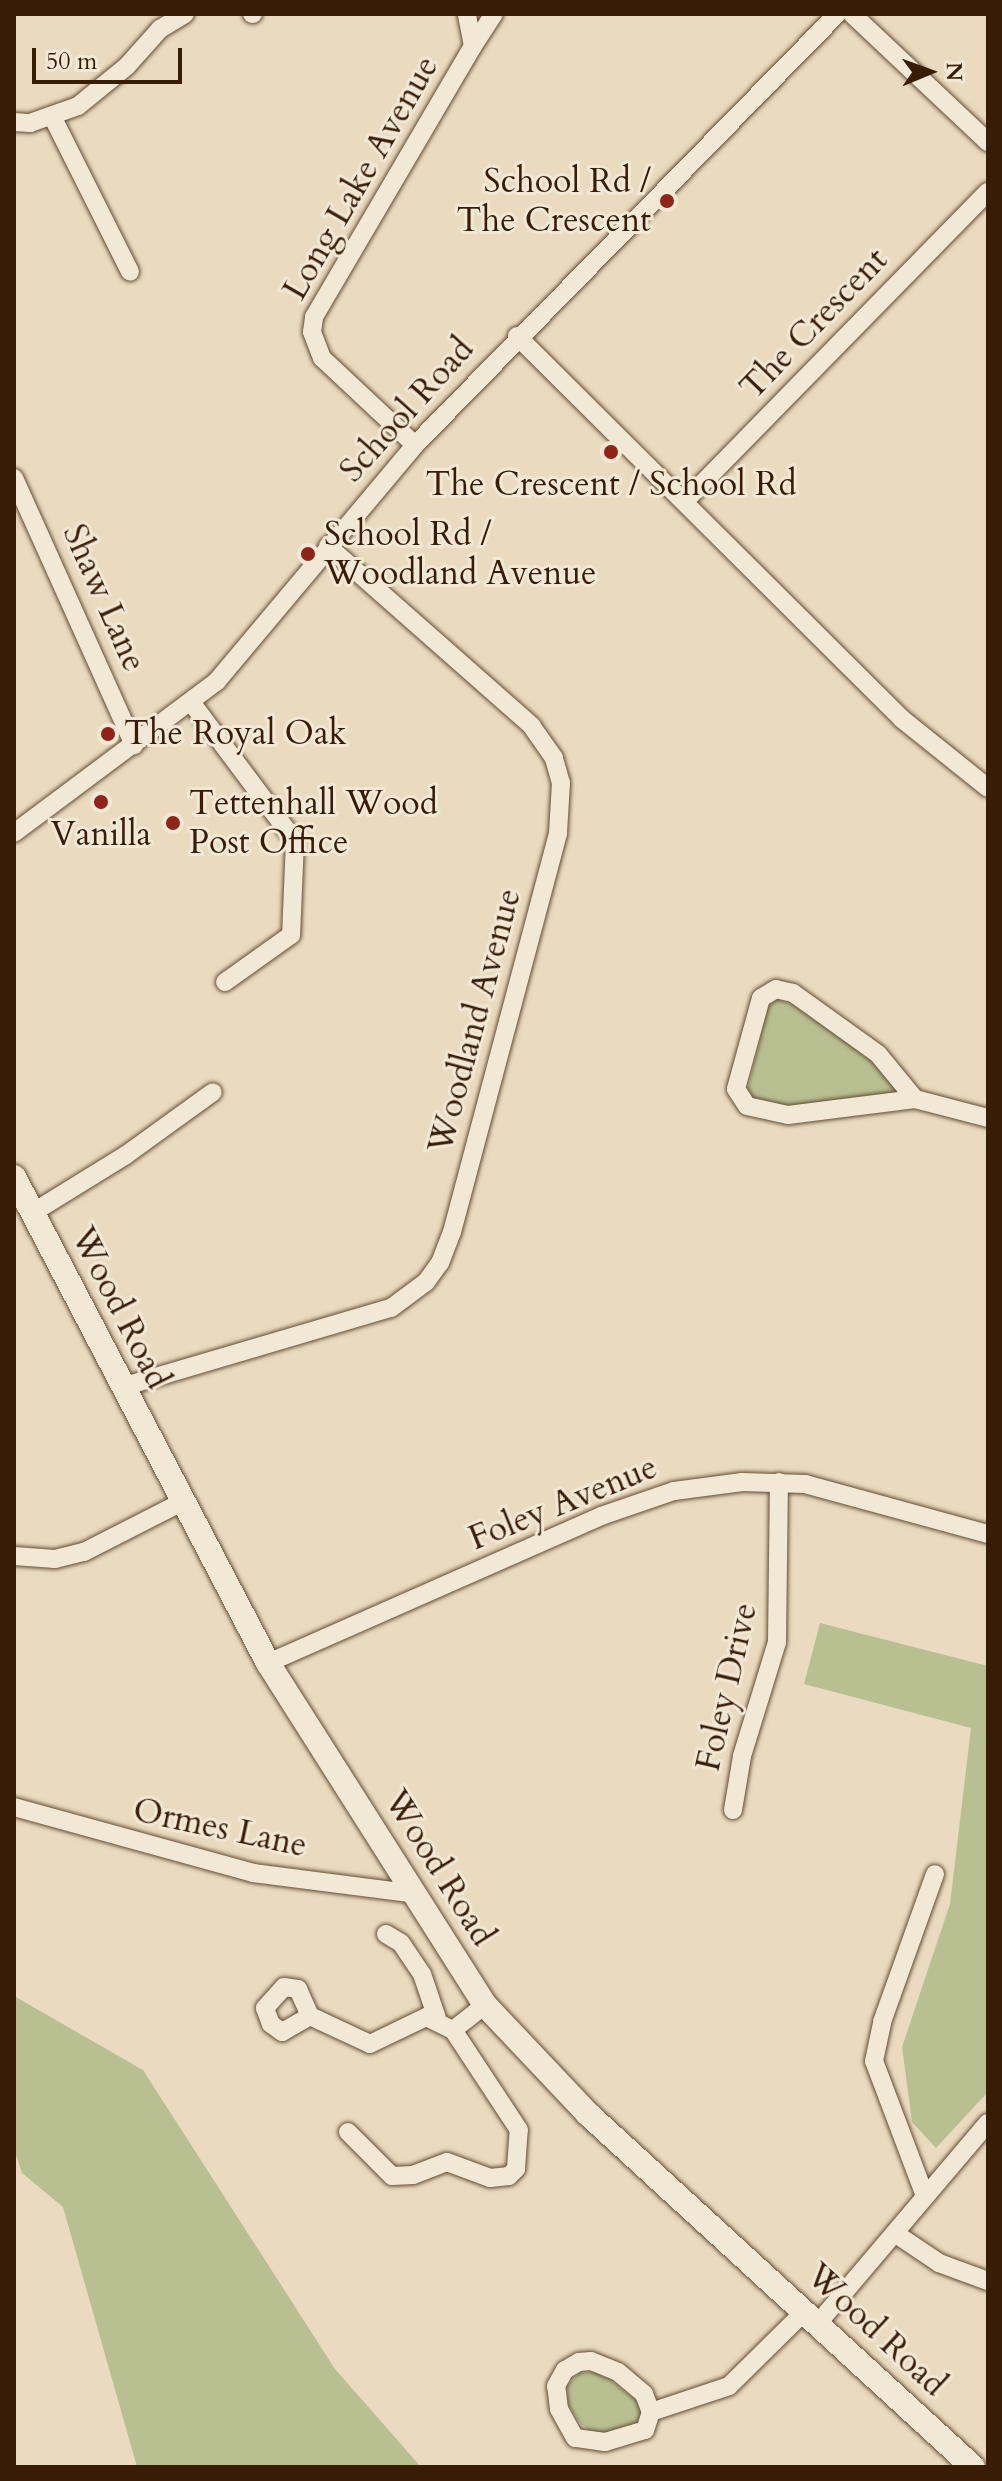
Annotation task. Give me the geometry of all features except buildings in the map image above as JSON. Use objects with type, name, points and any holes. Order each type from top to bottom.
[{"type":"street","points":[[14,122],[52,116],[104,88],[160,29],[185,14]]},
{"type":"street","name":"Long Lake Avenue","points":[[467,14],[473,46]]},
{"type":"street","name":"Long Lake Avenue","points":[[415,445],[322,358],[312,332],[314,317],[494,14]]},
{"type":"street","name":"School Road","points":[[14,833],[217,681],[415,445],[517,336],[837,14]]},
{"type":"street","points":[[852,14],[988,142]]},
{"type":"street","points":[[52,116],[130,272]]},
{"type":"street","name":"The Crescent","points":[[685,501],[988,192]]},
{"type":"street","points":[[517,336],[902,719],[988,788]]},
{"type":"street","name":"Shaw Lane","points":[[14,478],[134,745]]},
{"type":"street","name":"Woodland Avenue","points":[[122,1387],[391,1308],[426,1282],[440,1263],[452,1232],[558,833],[561,783],[543,740],[328,546]]},
{"type":"street","points":[[191,702],[295,841],[291,935],[225,982]]},
{"type":"street","points":[[915,1099],[878,1054],[793,993],[776,989],[761,998],[736,1089],[747,1106],[769,1114],[814,1114],[915,1099],[988,1118]]},
{"type":"street","points":[[32,1213],[126,1155],[213,1092]]},
{"type":"street","name":"Wood Road","points":[[14,1177],[268,1663],[485,2005],[588,2114],[812,2316],[973,2467]]},
{"type":"street","name":"Foley Avenue","points":[[268,1663],[635,1502],[688,1489],[779,1482],[832,1490],[988,1534]]},
{"type":"street","name":"Foley Drive","points":[[733,1810],[742,1756],[777,1642],[779,1482]]},
{"type":"street","points":[[14,1556],[55,1559],[84,1552],[182,1502]]},
{"type":"street","name":"Ormes Lane","points":[[14,1807],[253,1873],[416,1894]]},
{"type":"street","points":[[925,2196],[874,2061],[882,2022],[935,1874]]},
{"type":"street","points":[[348,2132],[392,2176],[413,2175],[447,2162],[490,2178],[509,2176],[516,2169],[519,2130],[453,2030],[437,2018],[422,1974],[401,1943],[386,1934]]},
{"type":"street","points":[[453,2030],[485,2005]]},
{"type":"street","points":[[310,2016],[370,2044],[386,2040],[415,2020],[437,2018]]},
{"type":"street","points":[[651,2412],[729,2386],[812,2316],[896,2234],[988,2123]]},
{"type":"street","points":[[896,2234],[939,2263],[988,2281]]},
{"type":"street","points":[[591,2361],[618,2372],[644,2394],[651,2412],[645,2430],[623,2439],[589,2443],[575,2438],[566,2424],[556,2386],[565,2370],[591,2361]]},
{"type":"green space","points":[[778,999],[805,1010],[894,1078],[897,1087],[889,1094],[793,1108],[746,1097],[768,1006]]},
{"type":"green space","points":[[820,1623],[988,1666],[988,2092],[936,2148],[912,2122],[902,2047],[950,1904],[971,1728],[804,1684]]},
{"type":"green space","points":[[14,1996],[143,2070],[335,2369],[421,2467],[137,2467],[63,2207],[22,2173],[14,2149]]},
{"type":"green space","points":[[600,2372],[642,2405],[641,2422],[613,2435],[594,2434],[580,2423],[568,2404],[567,2386],[579,2373]]},
{"type":"place","name":"School Rd / The Crescent","points":[[667,201]]},
{"type":"place","name":"The Crescent / School Rd","points":[[611,452]]},
{"type":"place","name":"School Rd / Woodland Avenue","points":[[308,554]]},
{"type":"place","name":"The Royal Oak","points":[[108,734]]},
{"type":"place","name":"Vanilla","points":[[101,802]]},
{"type":"place","name":"Tettenhall Wood Post Office","points":[[173,823]]}]
